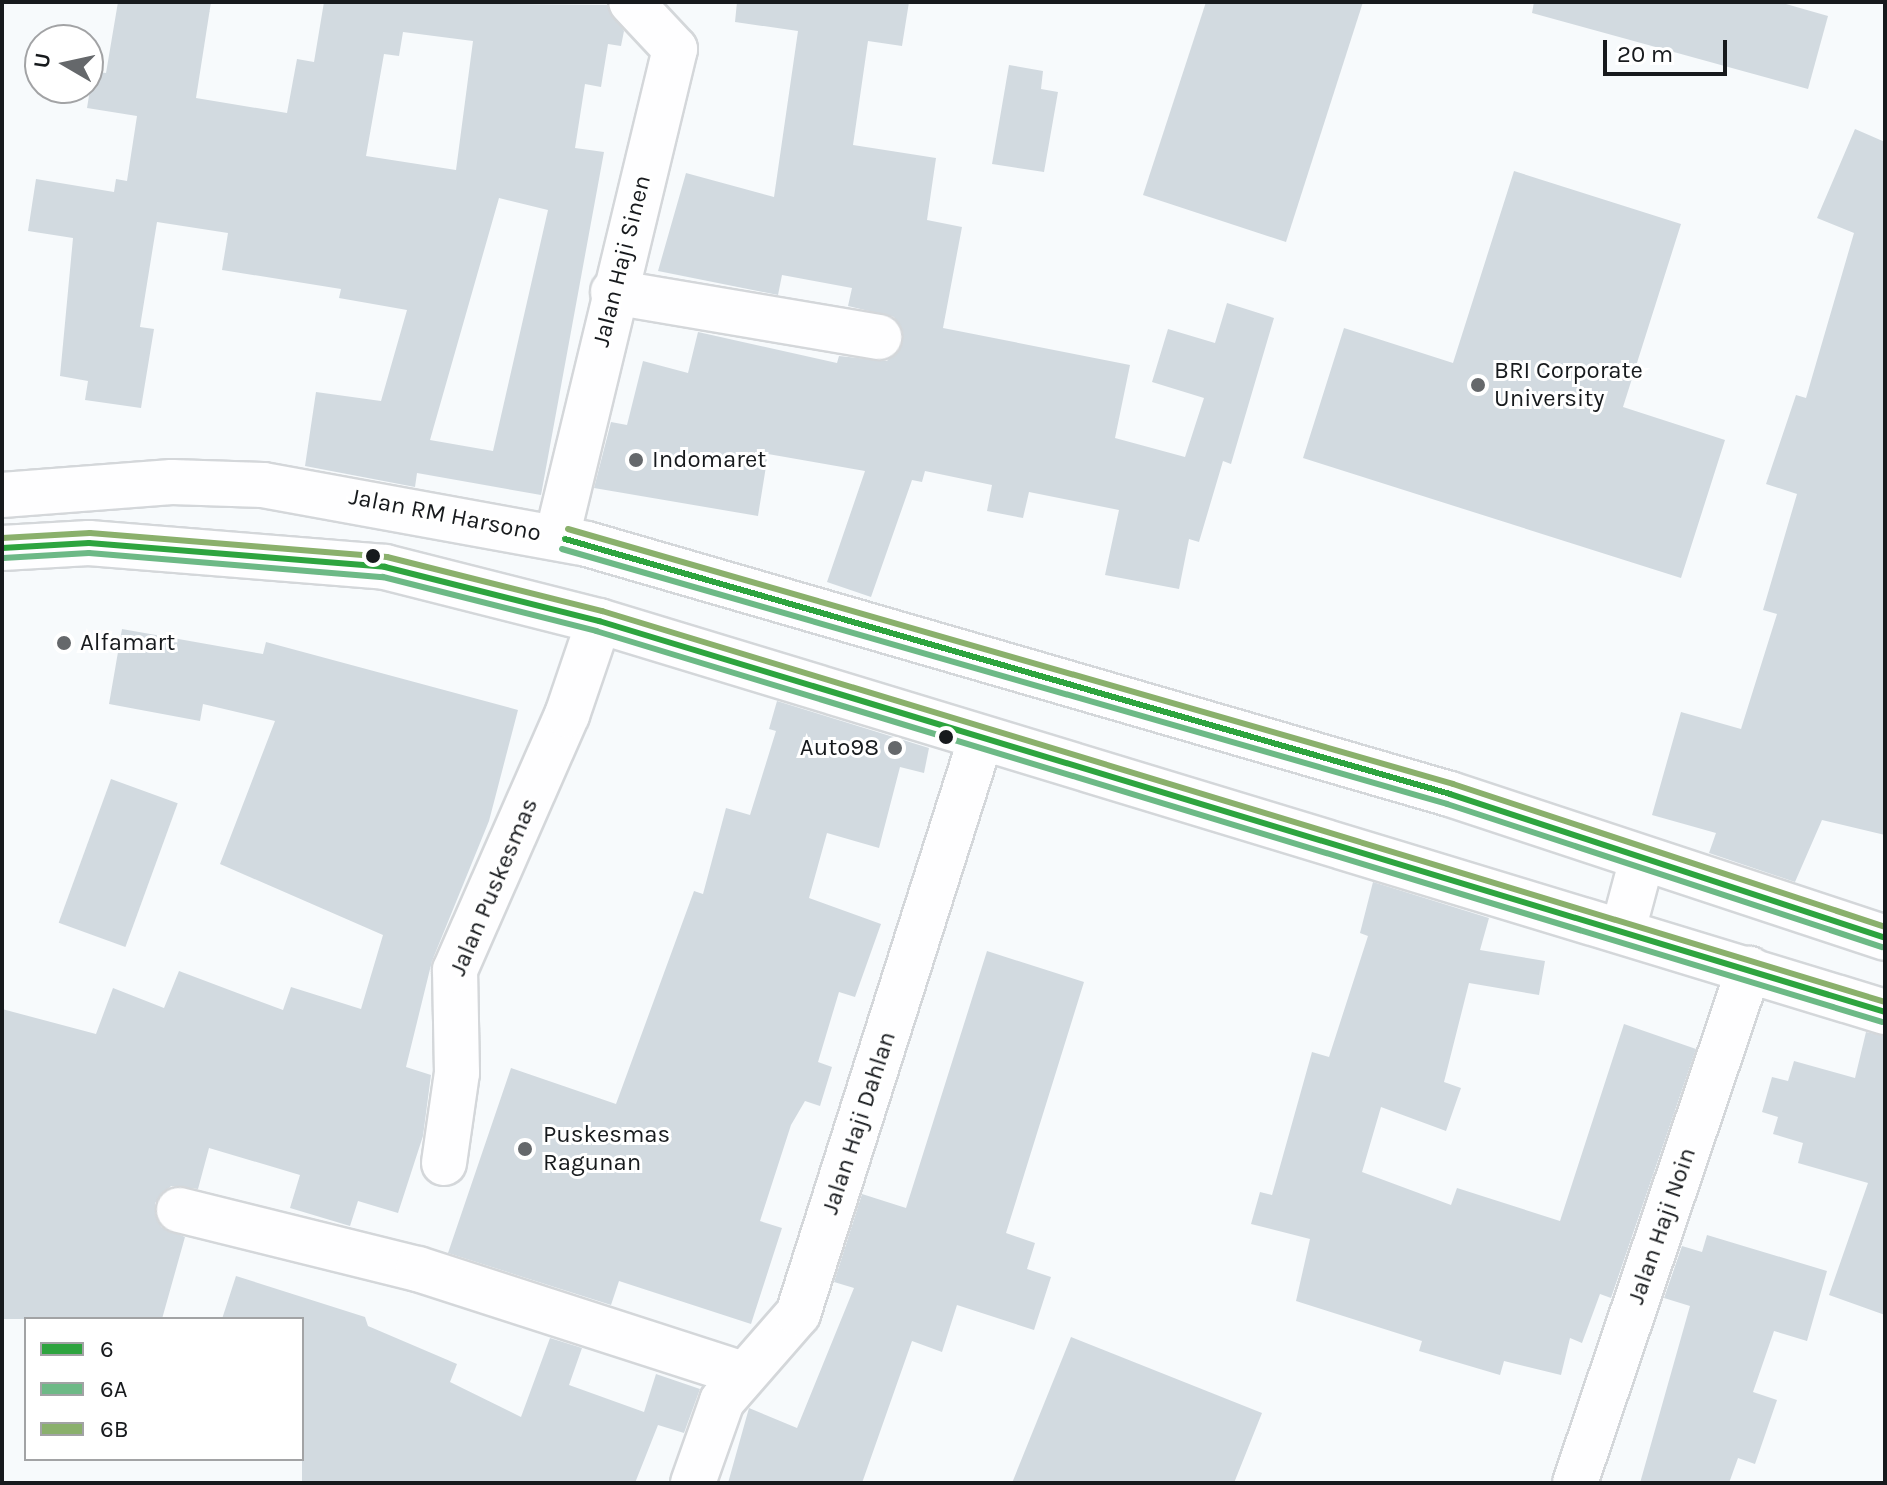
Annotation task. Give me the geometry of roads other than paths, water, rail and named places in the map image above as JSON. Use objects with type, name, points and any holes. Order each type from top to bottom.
[{"type":"main road","points":[[631,2],[675,49]]},
{"type":"main road","name":"Jalan Haji Sinen","points":[[557,537],[613,292],[675,49],[682,2]]},
{"type":"main road","points":[[613,292],[879,337]]},
{"type":"main road","name":"Jalan RM Harsono","points":[[2,495],[172,482],[263,485],[557,537],[1450,794],[1885,938]]},
{"type":"main road","points":[[2,548],[89,543],[324,559],[599,621],[1885,1012]]},
{"type":"main road","name":"Jalan Puskesmas","points":[[444,1163],[457,1073],[455,970],[567,715],[599,621]]},
{"type":"main road","name":"Jalan Haji Dahlan","points":[[693,1483],[722,1401],[798,1314],[981,738]]},
{"type":"main road","points":[[1623,930],[1642,859]]},
{"type":"main road","name":"Jalan Haji Noin","points":[[1575,1483],[1749,969]]},
{"type":"main road","points":[[179,1210],[418,1269],[743,1374]]},
{"type":"place","name":"BRI Corporate University","points":[[1478,385]]},
{"type":"place","name":"Indomaret","points":[[636,460]]},
{"type":"place","name":"Alfamart","points":[[64,643]]},
{"type":"place","name":"Auto98","points":[[895,748]]},
{"type":"place","name":"Puskesmas Ragunan","points":[[525,1149]]}]
